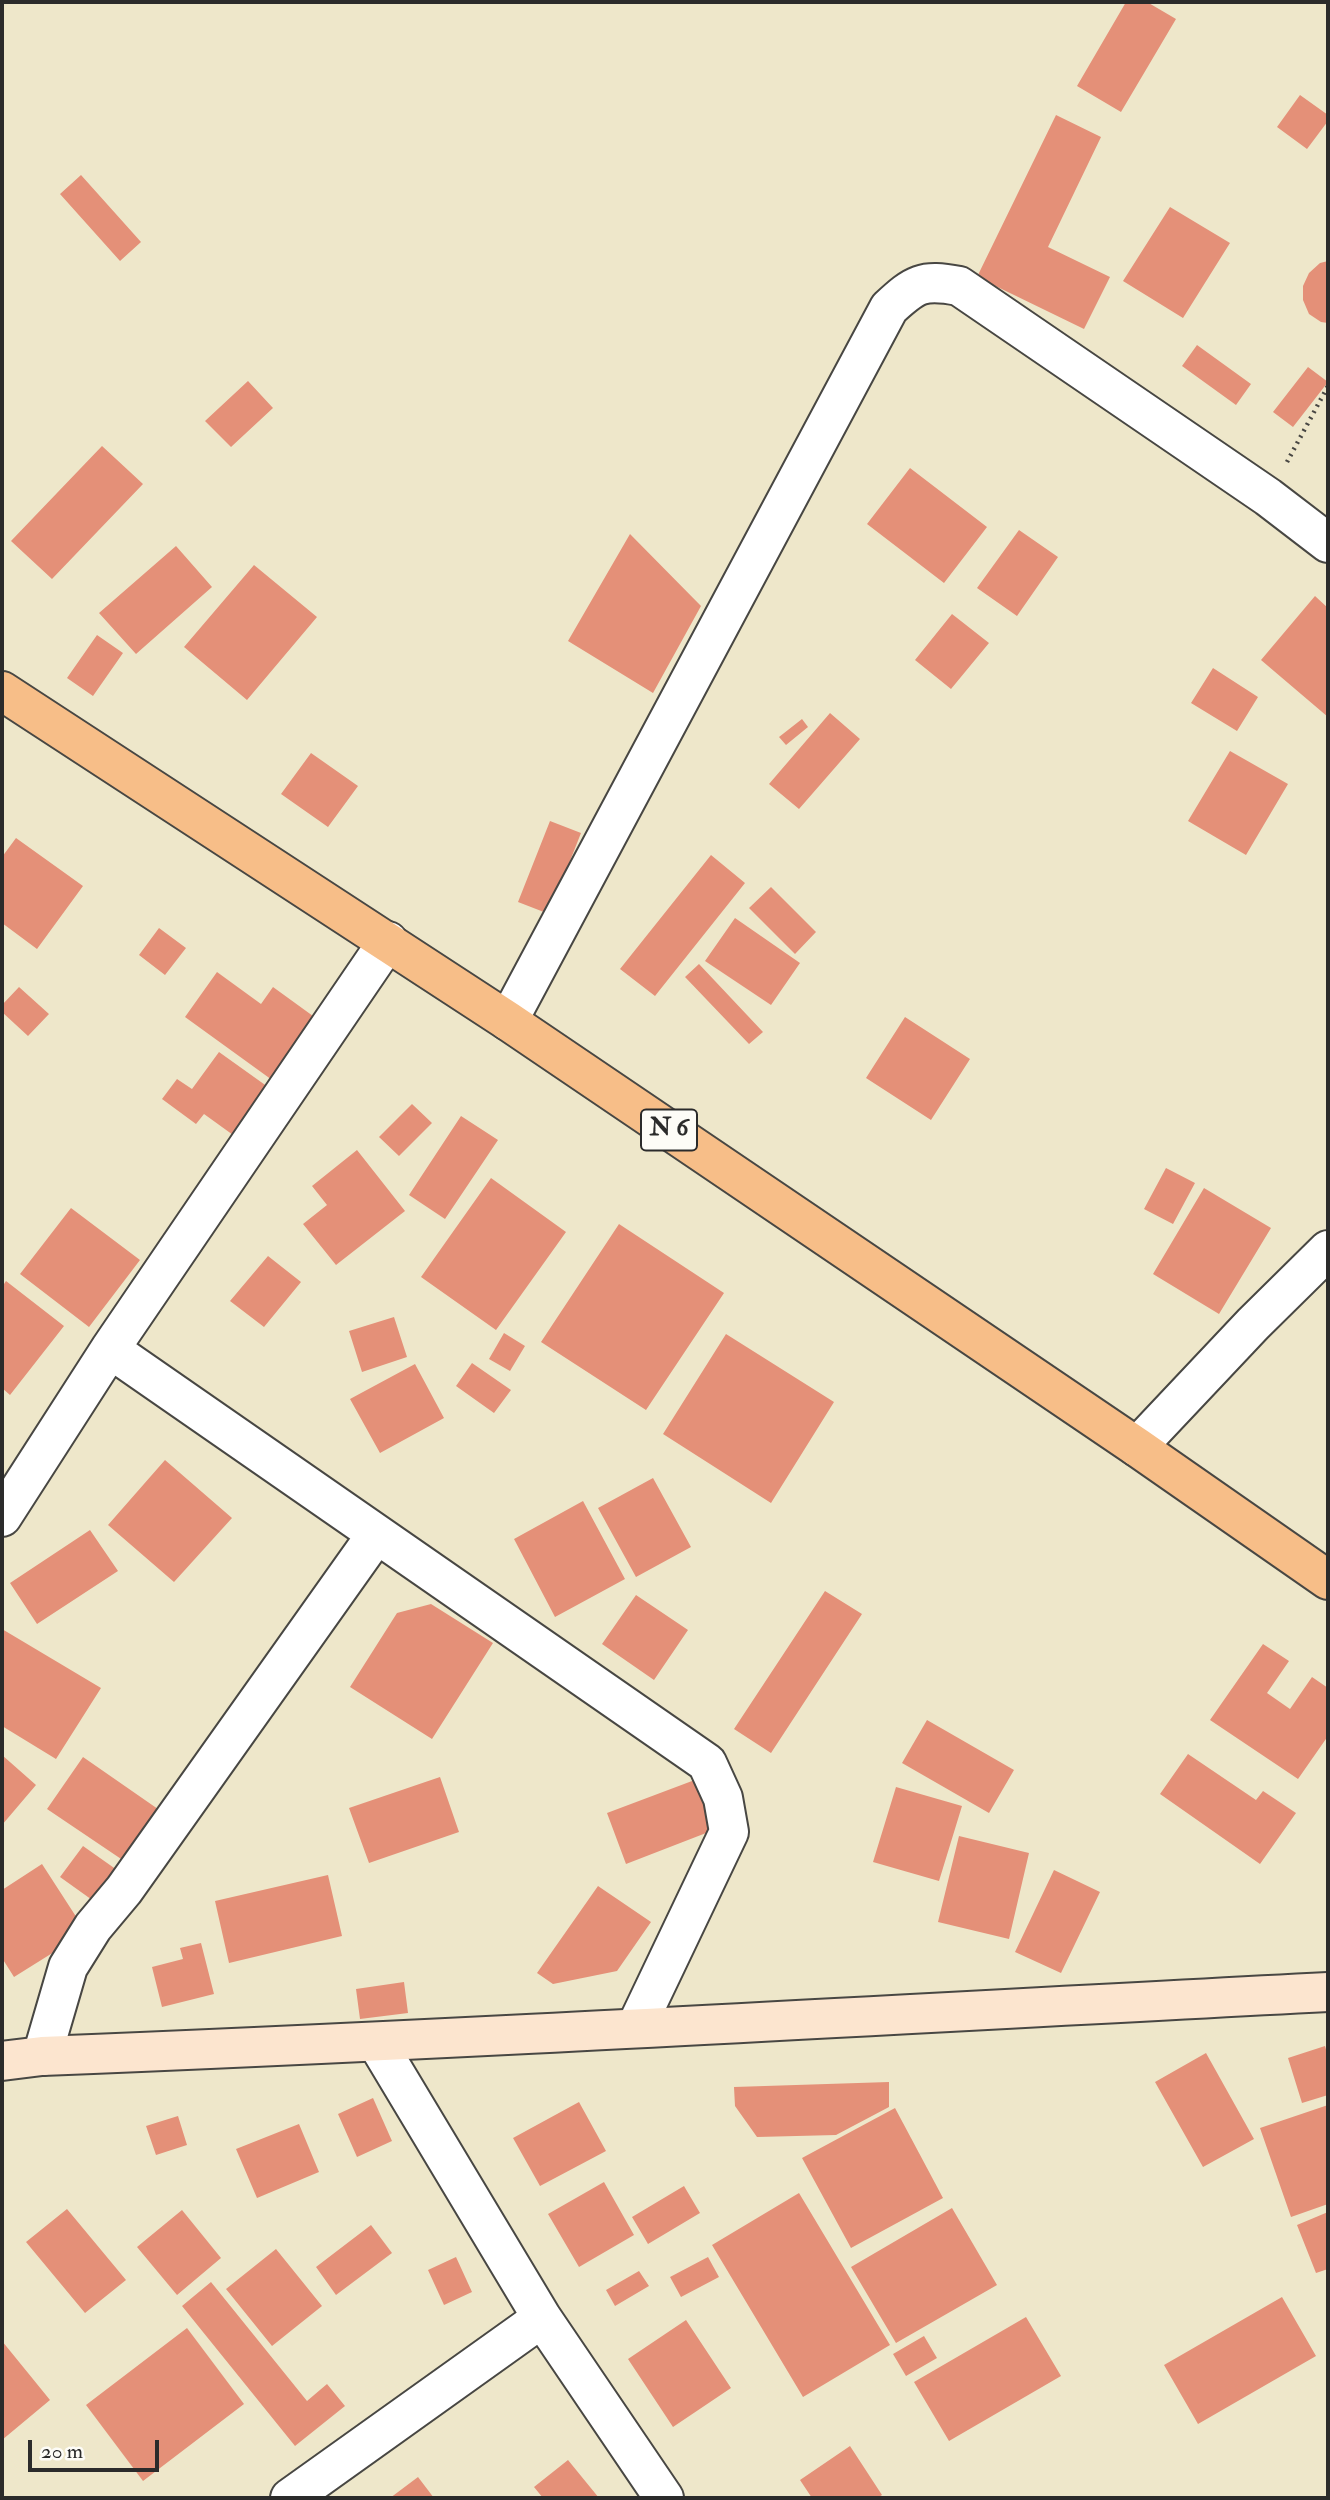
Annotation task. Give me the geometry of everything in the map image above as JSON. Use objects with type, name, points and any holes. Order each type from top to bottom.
[{"type":"main road","name":"N 6","points":[[2,692],[508,1021],[1137,1447],[1328,1580]]},
{"type":"street","points":[[508,1021],[889,308],[911,288],[935,282],[958,286],[1268,497],[1328,543]]},
{"type":"street","points":[[7,1498],[388,941]]},
{"type":"street","points":[[1137,1447],[1253,1324],[1328,1250]]},
{"type":"street","points":[[110,1349],[707,1763],[723,1798],[729,1832],[636,2027]]},
{"type":"street","points":[[43,2056],[68,1967],[93,1927],[124,1890],[376,1535]]},
{"type":"street","points":[[2,2061],[43,2056],[377,2043],[636,2027],[1328,1992]]},
{"type":"street","points":[[377,2043],[542,2318],[664,2498]]},
{"type":"street","points":[[290,2498],[542,2318]]},
{"type":"path","points":[[1268,497],[1328,386]]},
{"type":"building","points":[[1126,2],[1147,2],[1176,19],[1121,112],[1077,86]]},
{"type":"building","points":[[1300,95],[1328,115],[1328,121],[1307,149],[1277,127]]},
{"type":"building","points":[[1056,115],[1101,137],[1048,247],[1110,277],[1084,329],[977,277]]},
{"type":"building","points":[[81,175],[141,242],[120,261],[60,194]]},
{"type":"building","points":[[1170,207],[1230,243],[1183,318],[1123,281]]},
{"type":"building","points":[[1328,261],[1328,323],[1309,314],[1303,300],[1303,286],[1309,273],[1320,263]]},
{"type":"building","points":[[1197,345],[1251,384],[1236,405],[1182,366]]},
{"type":"building","points":[[1308,367],[1328,382],[1293,427],[1273,412]]},
{"type":"building","points":[[248,381],[273,408],[231,447],[205,421]]},
{"type":"building","points":[[102,446],[143,484],[52,579],[11,541]]},
{"type":"building","points":[[910,468],[987,527],[944,583],[867,524]]},
{"type":"building","points":[[1019,530],[1058,557],[1017,616],[977,588]]},
{"type":"building","points":[[630,534],[701,606],[653,693],[568,641]]},
{"type":"building","points":[[176,546],[212,587],[136,654],[99,613]]},
{"type":"building","points":[[254,565],[317,617],[247,700],[184,647]]},
{"type":"building","points":[[1315,596],[1328,608],[1328,717],[1261,660]]},
{"type":"building","points":[[952,614],[989,643],[951,689],[915,660]]},
{"type":"building","points":[[97,635],[123,653],[93,696],[67,678]]},
{"type":"building","points":[[1213,668],[1258,697],[1237,731],[1191,703]]},
{"type":"building","points":[[830,713],[860,739],[799,809],[769,784]]},
{"type":"building","points":[[802,719],[808,727],[786,745],[779,737]]},
{"type":"building","points":[[1230,751],[1288,784],[1246,855],[1188,821]]},
{"type":"building","points":[[311,753],[358,786],[328,827],[281,794]]},
{"type":"building","points":[[550,821],[581,833],[549,914],[518,902]]},
{"type":"building","points":[[16,838],[83,886],[37,949],[2,923],[2,857]]},
{"type":"building","points":[[711,855],[745,883],[655,996],[620,969]]},
{"type":"building","points":[[771,887],[816,932],[795,954],[749,908]]},
{"type":"building","points":[[735,918],[800,963],[771,1005],[705,961]]},
{"type":"building","points":[[159,928],[186,948],[165,975],[139,955]]},
{"type":"building","points":[[699,964],[763,1032],[749,1044],[685,977]]},
{"type":"building","points":[[217,972],[261,1004],[273,987],[324,1024],[279,1085],[185,1017]]},
{"type":"building","points":[[19,987],[49,1014],[28,1036],[2,1012],[2,1005]]},
{"type":"building","points":[[905,1017],[970,1059],[931,1120],[866,1078]]},
{"type":"building","points":[[219,1052],[275,1092],[240,1140],[204,1114],[196,1124],[162,1099],[177,1079],[192,1089]]},
{"type":"building","points":[[412,1104],[432,1123],[399,1156],[379,1137]]},
{"type":"building","points":[[461,1116],[498,1140],[445,1219],[409,1195]]},
{"type":"building","points":[[357,1150],[405,1211],[336,1265],[303,1224],[327,1205],[312,1186]]},
{"type":"building","points":[[1166,1168],[1195,1183],[1173,1224],[1144,1209]]},
{"type":"building","points":[[491,1178],[566,1232],[496,1330],[421,1277]]},
{"type":"building","points":[[1204,1188],[1271,1228],[1219,1314],[1153,1274]]},
{"type":"building","points":[[71,1208],[140,1260],[89,1327],[20,1274]]},
{"type":"building","points":[[619,1224],[724,1293],[646,1410],[541,1342]]},
{"type":"building","points":[[268,1256],[301,1282],[264,1327],[230,1301]]},
{"type":"building","points":[[6,1281],[64,1326],[10,1395],[2,1388],[2,1287]]},
{"type":"building","points":[[394,1317],[407,1357],[362,1372],[349,1331]]},
{"type":"building","points":[[504,1333],[525,1346],[510,1371],[489,1359]]},
{"type":"building","points":[[726,1334],[834,1402],[771,1503],[663,1434]]},
{"type":"building","points":[[472,1363],[511,1390],[494,1413],[456,1386]]},
{"type":"building","points":[[415,1364],[444,1418],[380,1453],[350,1399]]},
{"type":"building","points":[[165,1460],[232,1518],[174,1582],[108,1525]]},
{"type":"building","points":[[653,1478],[691,1547],[636,1577],[598,1508]]},
{"type":"building","points":[[583,1501],[625,1579],[555,1617],[514,1539]]},
{"type":"building","points":[[90,1530],[118,1571],[37,1624],[10,1583]]},
{"type":"building","points":[[825,1591],[862,1614],[771,1753],[734,1729]]},
{"type":"building","points":[[636,1595],[688,1630],[654,1680],[602,1644]]},
{"type":"building","points":[[431,1604],[493,1643],[432,1739],[350,1687],[397,1613]]},
{"type":"building","points":[[2,1629],[101,1688],[56,1759],[2,1726]]},
{"type":"building","points":[[1263,1644],[1289,1661],[1267,1693],[1290,1709],[1312,1677],[1328,1688],[1328,1736],[1298,1779],[1210,1720]]},
{"type":"building","points":[[927,1720],[1014,1770],[989,1813],[902,1763]]},
{"type":"building","points":[[1188,1754],[1256,1800],[1263,1791],[1296,1813],[1260,1864],[1160,1794]]},
{"type":"building","points":[[2,1755],[36,1785],[2,1825]]},
{"type":"building","points":[[83,1757],[168,1816],[133,1867],[47,1809]]},
{"type":"building","points":[[440,1777],[459,1832],[369,1863],[349,1808]]},
{"type":"building","points":[[700,1778],[719,1828],[626,1864],[607,1813]]},
{"type":"building","points":[[896,1787],[962,1806],[939,1881],[873,1862]]},
{"type":"building","points":[[959,1836],[1029,1853],[1009,1939],[938,1922]]},
{"type":"building","points":[[83,1846],[117,1870],[95,1902],[60,1877]]},
{"type":"building","points":[[42,1864],[86,1932],[14,1977],[2,1958],[2,1890]]},
{"type":"building","points":[[1054,1870],[1100,1892],[1061,1973],[1015,1952]]},
{"type":"building","points":[[328,1875],[342,1936],[229,1963],[215,1901]]},
{"type":"building","points":[[598,1886],[651,1922],[617,1971],[553,1984],[537,1973]]},
{"type":"building","points":[[201,1943],[214,1994],[162,2007],[152,1967],[183,1959],[180,1948]]},
{"type":"building","points":[[404,1982],[408,2013],[360,2019],[356,1989]]},
{"type":"building","points":[[1325,2046],[1328,2056],[1328,2095],[1302,2103],[1288,2058]]},
{"type":"building","points":[[1206,2053],[1254,2139],[1203,2167],[1155,2082]]},
{"type":"building","points":[[889,2082],[889,2107],[836,2135],[757,2137],[735,2106],[734,2087]]},
{"type":"building","points":[[373,2098],[392,2141],[357,2157],[338,2114]]},
{"type":"building","points":[[579,2102],[606,2151],[540,2186],[513,2138]]},
{"type":"building","points":[[1328,2105],[1328,2204],[1291,2217],[1260,2128]]},
{"type":"building","points":[[895,2108],[943,2198],[851,2248],[802,2158]]},
{"type":"building","points":[[178,2116],[187,2145],[156,2155],[146,2126]]},
{"type":"building","points":[[299,2124],[319,2172],[257,2198],[236,2149]]},
{"type":"building","points":[[604,2182],[634,2235],[579,2267],[548,2214]]},
{"type":"building","points":[[684,2186],[700,2213],[648,2244],[632,2217]]},
{"type":"building","points":[[799,2193],[890,2345],[803,2397],[712,2245]]},
{"type":"building","points":[[952,2208],[997,2285],[896,2343],[851,2267]]},
{"type":"building","points":[[67,2209],[126,2280],[85,2313],[26,2242]]},
{"type":"building","points":[[182,2210],[221,2258],[177,2295],[137,2247]]},
{"type":"building","points":[[1328,2212],[1328,2269],[1316,2273],[1297,2225]]},
{"type":"building","points":[[371,2225],[392,2253],[336,2295],[316,2267]]},
{"type":"building","points":[[276,2249],[322,2306],[272,2346],[226,2289]]},
{"type":"building","points":[[456,2257],[472,2292],[444,2305],[428,2270]]},
{"type":"building","points":[[708,2257],[719,2277],[681,2297],[670,2277]]},
{"type":"building","points":[[639,2271],[649,2286],[615,2306],[606,2290]]},
{"type":"building","points":[[211,2282],[307,2401],[327,2384],[345,2406],[295,2446],[182,2306]]},
{"type":"building","points":[[1282,2297],[1316,2356],[1198,2424],[1164,2365]]},
{"type":"building","points":[[1026,2317],[1061,2376],[949,2441],[914,2382]]},
{"type":"building","points":[[686,2320],[731,2388],[673,2427],[628,2359]]},
{"type":"building","points":[[187,2328],[244,2404],[143,2481],[86,2405]]},
{"type":"building","points":[[924,2336],[937,2358],[906,2376],[893,2354]]},
{"type":"building","points":[[2,2341],[50,2400],[2,2440]]},
{"type":"building","points":[[850,2446],[882,2495],[877,2498],[812,2498],[800,2480]]},
{"type":"building","points":[[568,2460],[599,2498],[543,2498],[534,2487]]},
{"type":"building","points":[[418,2477],[434,2498],[390,2498]]}]
